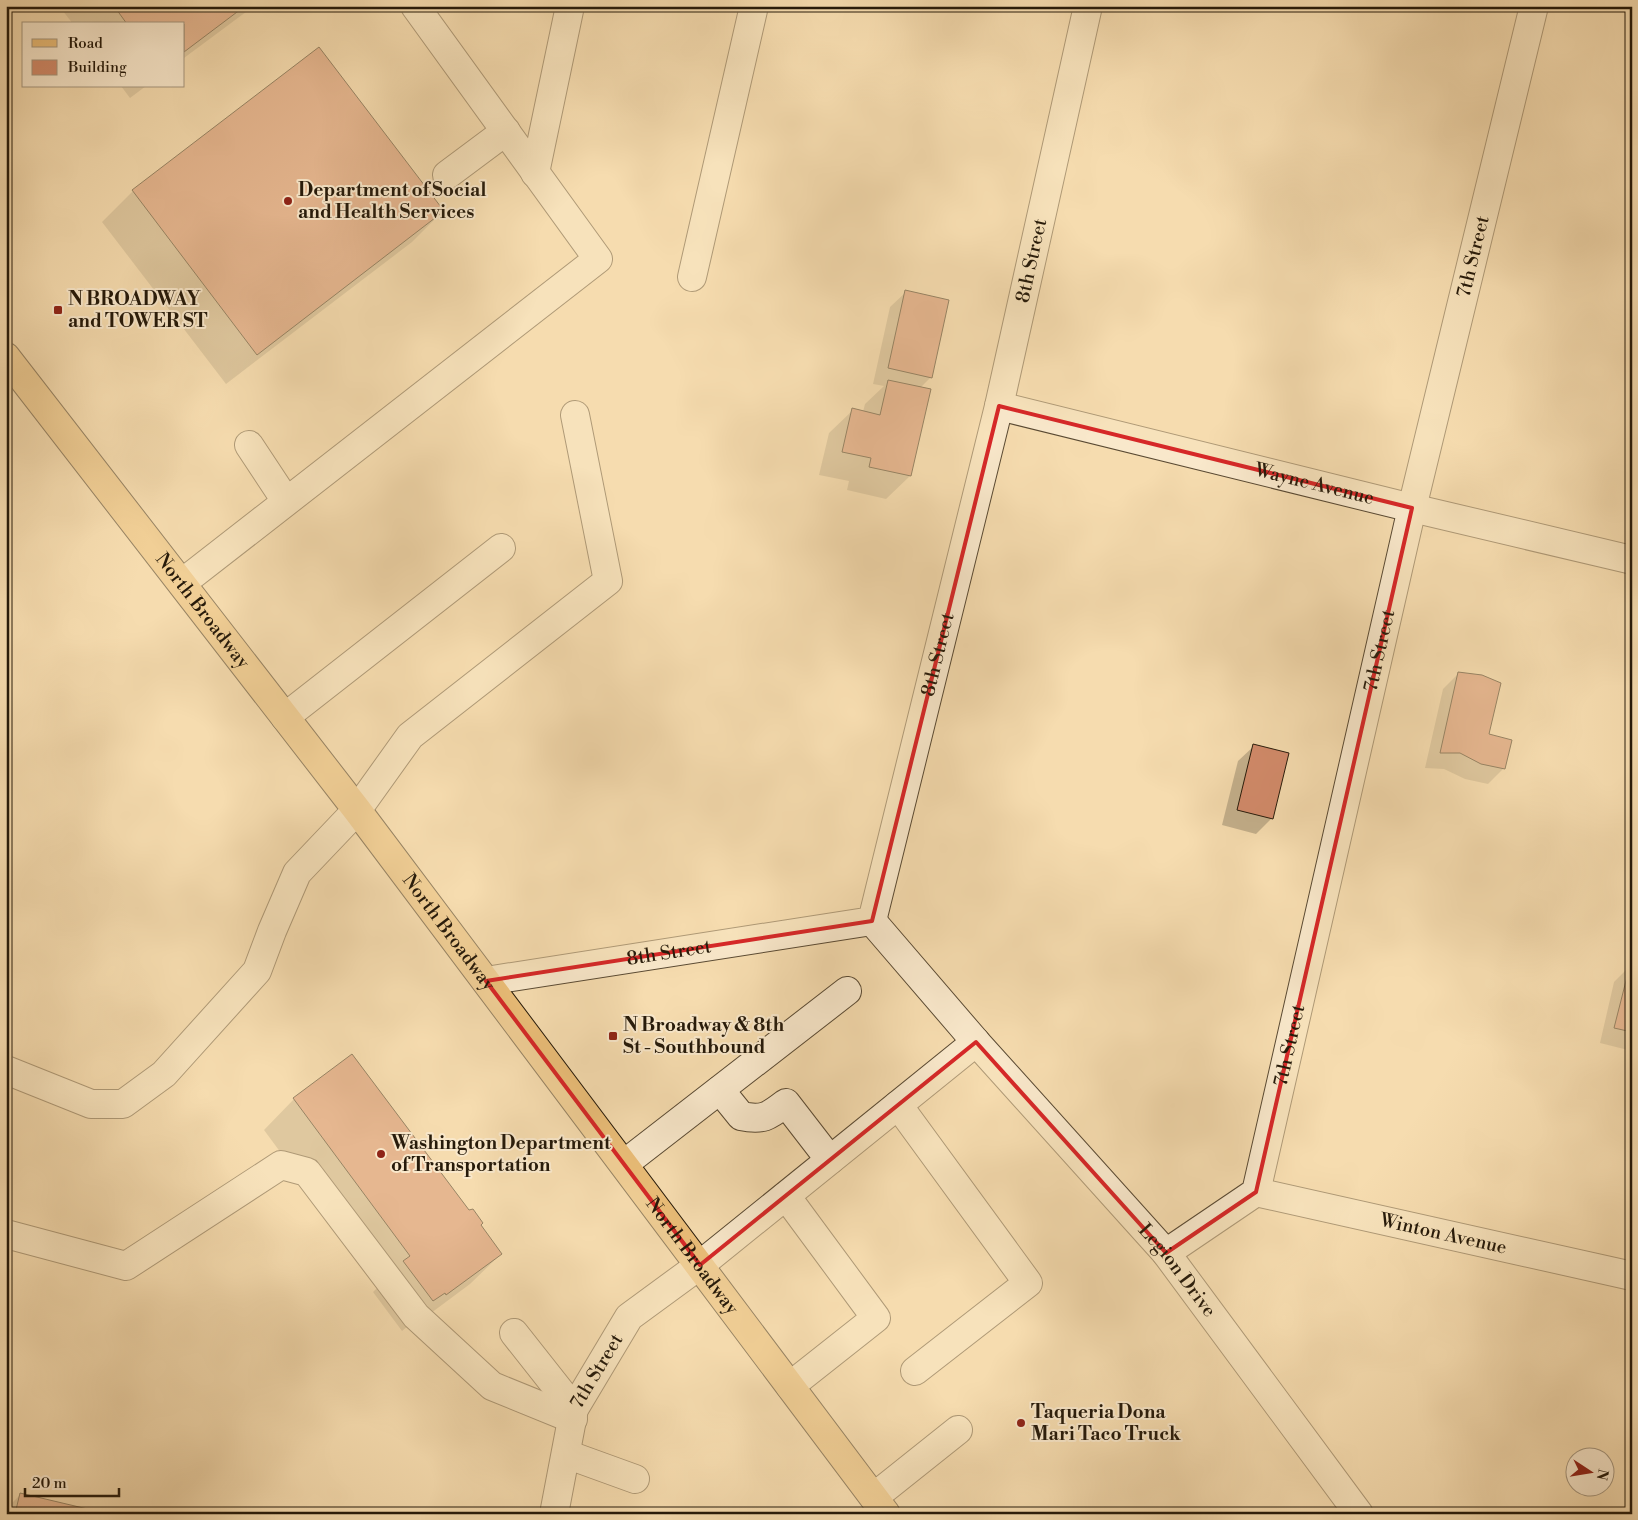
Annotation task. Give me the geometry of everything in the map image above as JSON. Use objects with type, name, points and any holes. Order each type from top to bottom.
[{"type":"main road","name":"North Broadway","points":[[6,357],[357,810],[880,1506]]},
{"type":"street","points":[[182,583],[598,259],[415,6]]},
{"type":"street","points":[[535,173],[570,6]]},
{"type":"street","points":[[692,277],[754,6]]},
{"type":"street","name":"8th Street","points":[[486,981],[872,921],[999,406],[1088,6]]},
{"type":"street","name":"7th Street","points":[[1256,1192],[1412,508],[1534,6]]},
{"type":"street","points":[[447,175],[506,132]]},
{"type":"street","name":"Wayne Avenue","points":[[999,406],[1632,560]]},
{"type":"street","points":[[6,1070],[91,1104],[123,1104],[164,1074],[257,971],[297,874],[357,810],[410,736],[608,581],[575,415]]},
{"type":"street","points":[[249,444],[286,501]]},
{"type":"street","points":[[284,716],[501,548]]},
{"type":"street","name":"Legion Drive","points":[[872,921],[976,1042],[1166,1253],[1359,1514]]},
{"type":"street","points":[[624,1164],[847,991]]},
{"type":"street","points":[[700,1265],[976,1042]]},
{"type":"street","points":[[720,1090],[740,1116],[755,1119],[768,1116],[786,1103],[830,1160]]},
{"type":"street","points":[[898,1105],[1028,1283],[915,1371]]},
{"type":"street","points":[[6,1234],[126,1266],[281,1165],[307,1172],[416,1316],[492,1386],[574,1414]]},
{"type":"street","points":[[1166,1253],[1256,1192]]},
{"type":"street","name":"Winton Avenue","points":[[1256,1192],[1632,1276]]},
{"type":"street","points":[[786,1196],[876,1318],[790,1386]]},
{"type":"street","name":"7th Street","points":[[554,1514],[574,1414],[629,1317],[700,1265]]},
{"type":"street","points":[[514,1333],[574,1414]]},
{"type":"street","points":[[880,1506],[958,1430]]},
{"type":"street","points":[[566,1454],[634,1479]]},
{"type":"highlighted area","points":[[999,406],[1412,508],[1256,1192],[1166,1253],[976,1042],[700,1265],[486,981],[872,921]]},
{"type":"building","points":[[114,6],[245,6],[185,51],[185,22],[126,22]]},
{"type":"building","name":"Department of Social and Health Services","points":[[319,47],[444,211],[257,355],[132,190]]},
{"type":"building","points":[[905,290],[949,300],[932,378],[888,368]]},
{"type":"building","points":[[888,380],[931,389],[911,476],[869,467],[871,458],[842,452],[852,408],[880,415]]},
{"type":"building","points":[[1458,672],[1482,675],[1501,683],[1489,734],[1512,740],[1505,769],[1481,764],[1460,753],[1440,753]]},
{"type":"building","points":[[1253,744],[1289,753],[1273,819],[1237,810]]},
{"type":"building","points":[[1630,965],[1632,965],[1632,1032],[1614,1028]]},
{"type":"building","name":"Washington Department of Transportation","points":[[352,1054],[469,1210],[473,1209],[483,1223],[481,1225],[502,1254],[446,1295],[445,1293],[433,1301],[403,1261],[410,1256],[293,1098]]},
{"type":"building","points":[[20,1493],[96,1511],[96,1514],[15,1514]]},
{"type":"place","name":"Department of Social and Health Services","points":[[288,201]]},
{"type":"place","name":"N BROADWAY and TOWER ST","points":[[58,310]]},
{"type":"place","name":"N Broadway & 8th St - Southbound","points":[[613,1036]]},
{"type":"place","name":"Washington Department of Transportation","points":[[381,1154]]},
{"type":"place","name":"Taqueria Dona Mari Taco Truck","points":[[1021,1423]]}]
